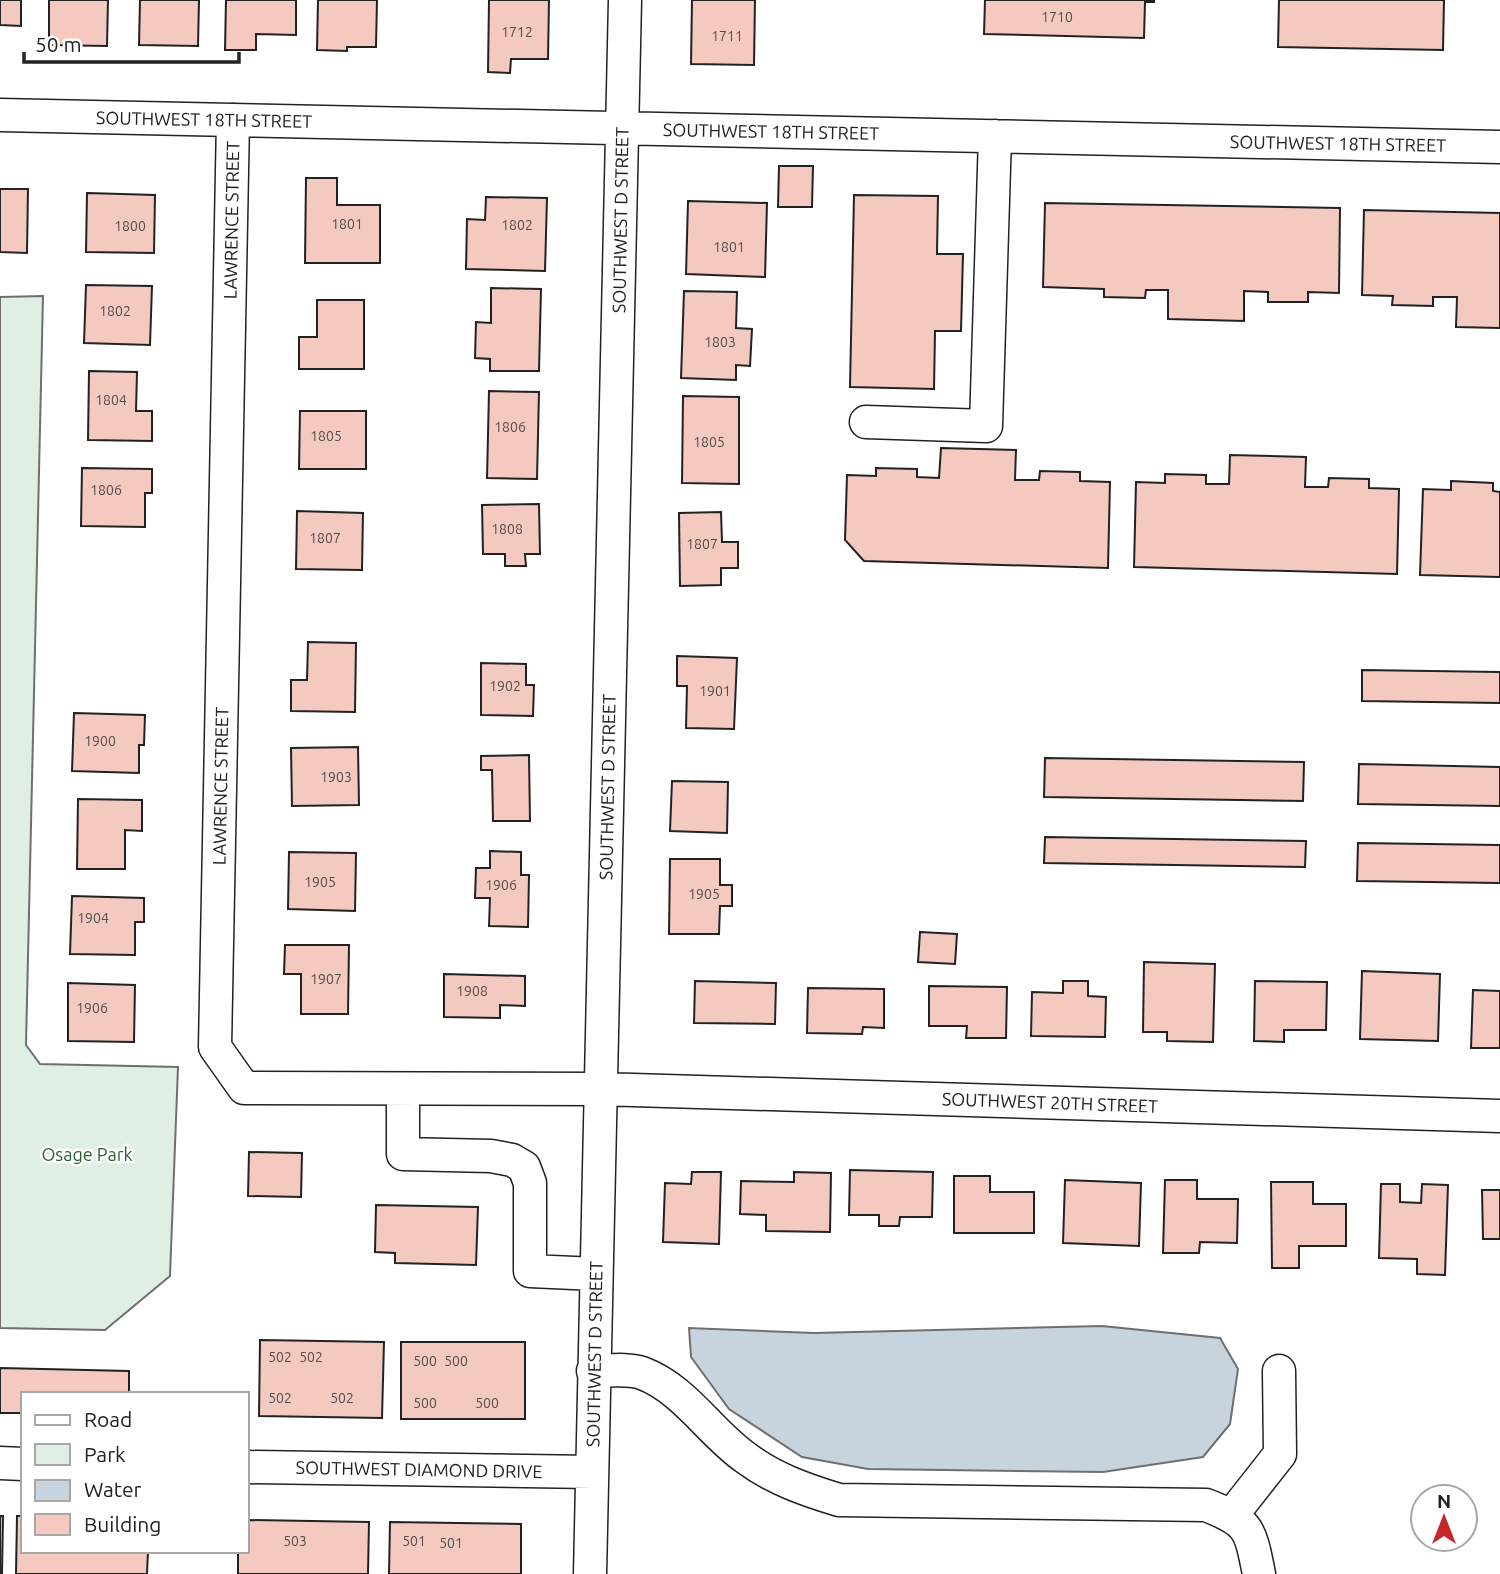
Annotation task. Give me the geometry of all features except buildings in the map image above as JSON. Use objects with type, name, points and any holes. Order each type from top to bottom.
[{"type":"street","name":"SOUTHWEST D STREET","points":[[590,1574],[625,0]]},
{"type":"street","name":"SOUTHWEST 18TH STREET","points":[[0,115],[1500,147]]},
{"type":"street","name":"LAWRENCE STREET","points":[[233,120],[215,1047],[244,1088],[600,1089]]},
{"type":"street","points":[[866,422],[986,426],[995,136]]},
{"type":"street","points":[[403,1088],[402,1154],[491,1156],[512,1160],[524,1167],[530,1183],[530,1271],[596,1274]]},
{"type":"street","name":"SOUTHWEST 20TH STREET","points":[[600,1089],[1500,1116]]},
{"type":"street","points":[[593,1371],[639,1372],[665,1384],[745,1458],[804,1489],[839,1500],[1206,1505],[1232,1515],[1250,1533],[1259,1574]]},
{"type":"street","points":[[1232,1515],[1280,1454],[1279,1371]]},
{"type":"street","points":[[0,1463],[21,1464]]},
{"type":"street","name":"SOUTHWEST DIAMOND DRIVE","points":[[248,1467],[592,1472]]},
{"type":"green space","name":"Osage Park","points":[[43,296],[26,1045],[40,1064],[178,1067],[170,1276],[105,1330],[0,1328],[0,297]]},
{"type":"water","points":[[1102,1326],[1220,1338],[1238,1369],[1230,1424],[1203,1457],[1103,1472],[868,1469],[802,1457],[729,1409],[691,1357],[689,1328],[814,1333]]}]
